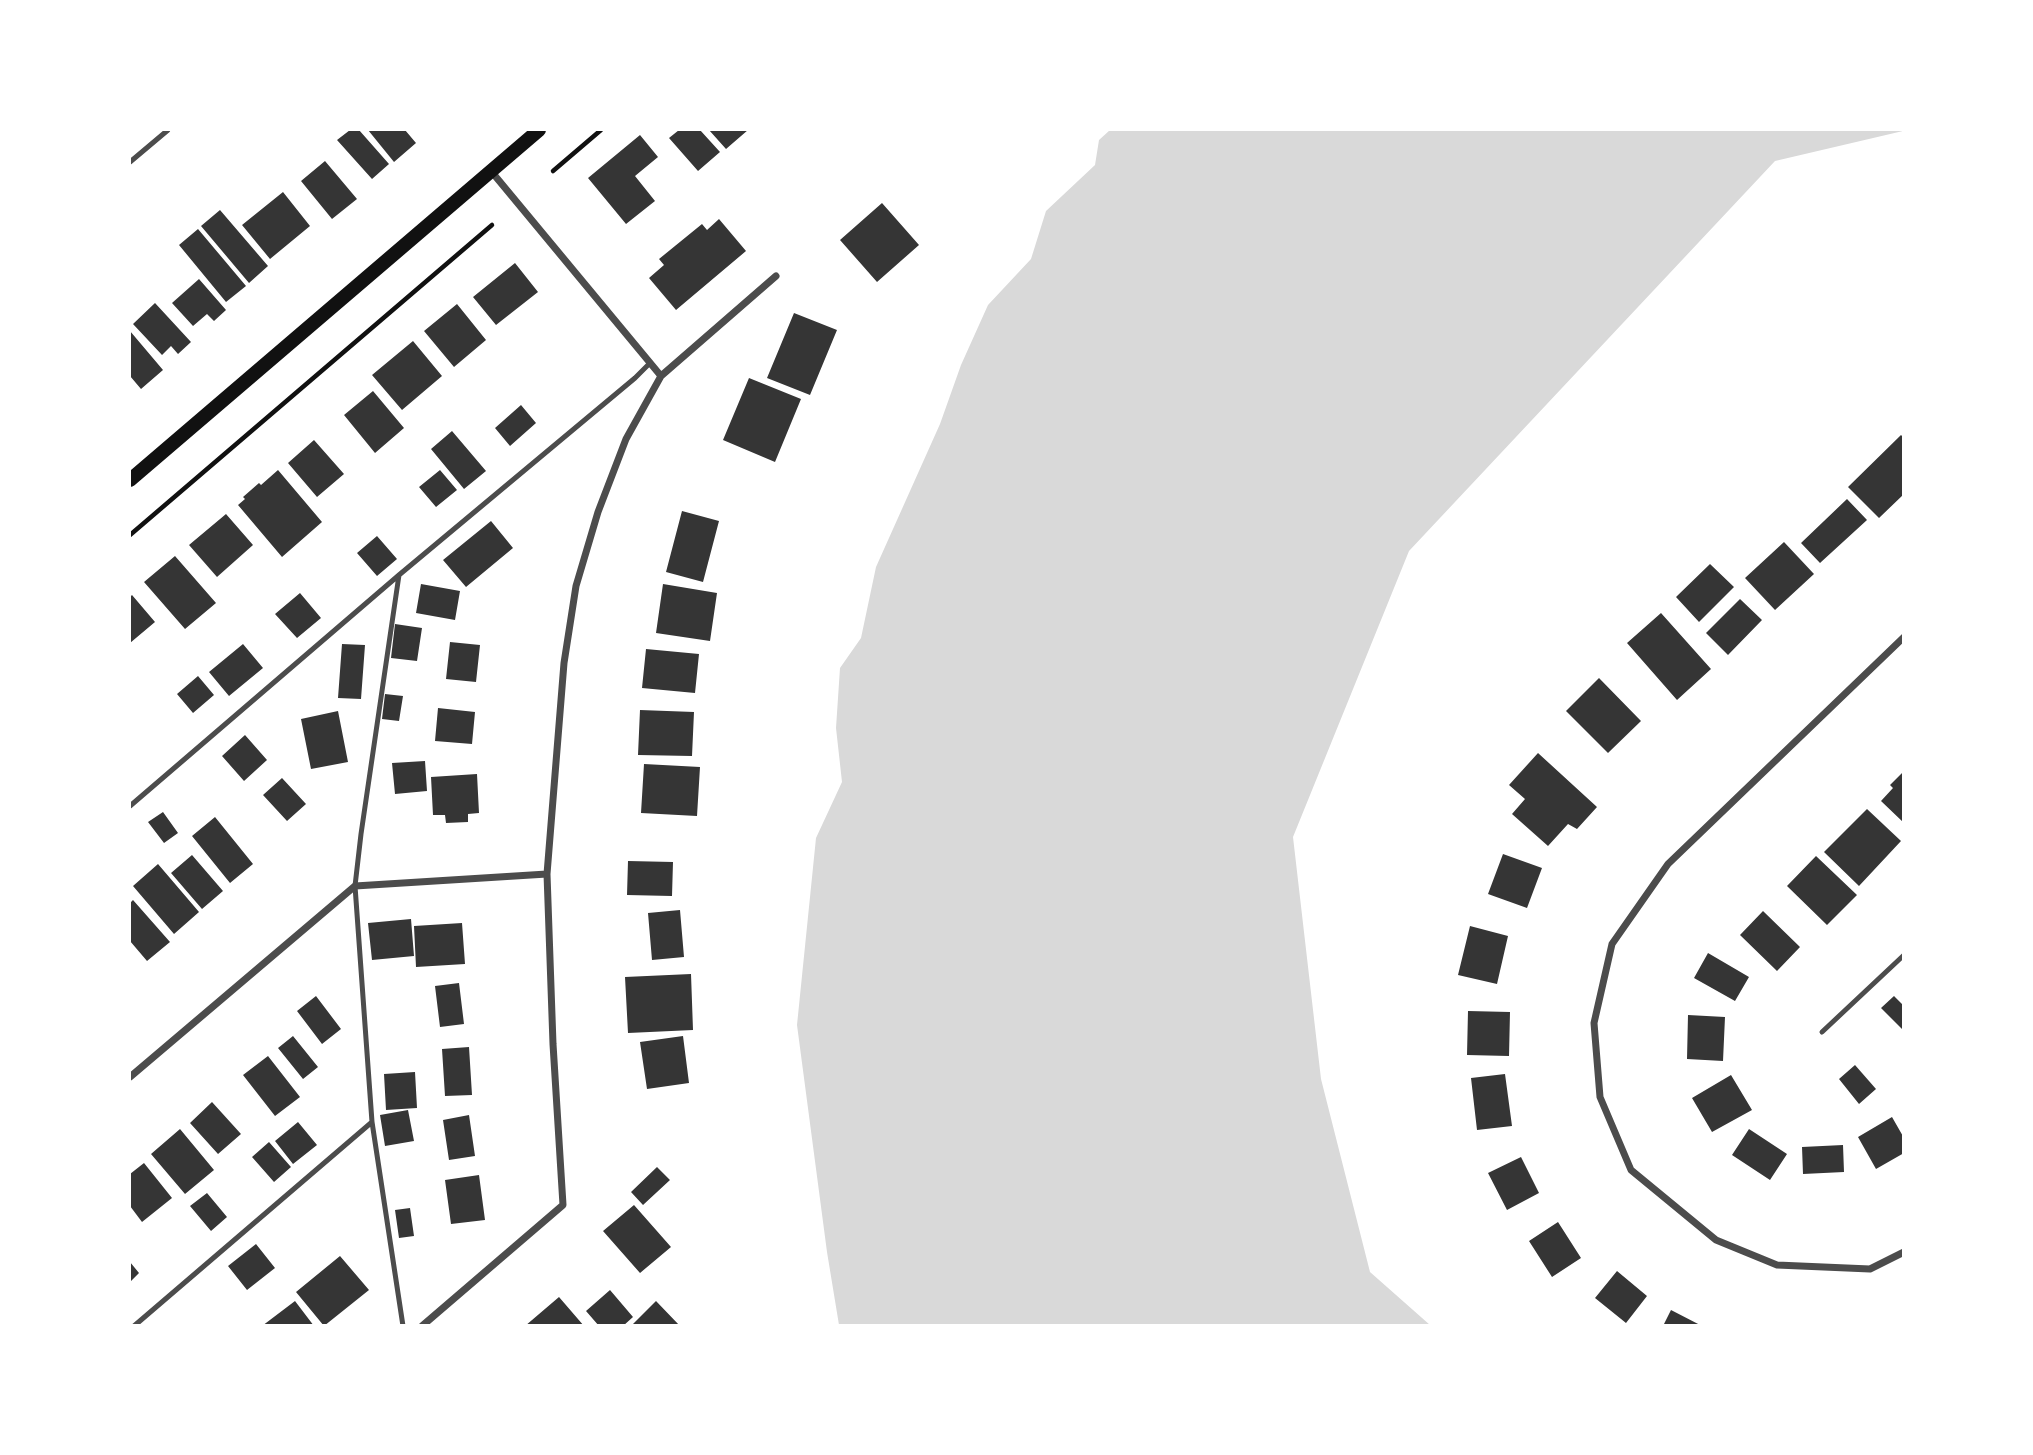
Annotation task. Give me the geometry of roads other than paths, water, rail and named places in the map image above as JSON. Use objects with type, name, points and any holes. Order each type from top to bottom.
[{"type":"main road","points":[[130,480],[539,130]]},
{"type":"street","points":[[491,171],[661,376]]},
{"type":"street","points":[[422,1325],[563,1205],[553,1044],[547,874],[564,663],[576,586],[598,512],[626,439],[661,376],[776,276]]},
{"type":"street","points":[[1903,637],[1668,864],[1612,944],[1594,1023],[1600,1097],[1631,1170],[1716,1240],[1777,1265],[1870,1269],[1903,1252]]},
{"type":"street","points":[[130,1077],[355,886],[547,874]]},
{"type":"lane","points":[[130,162],[168,130]]},
{"type":"lane","points":[[130,806],[399,575],[635,379],[650,363]]},
{"type":"lane","points":[[399,575],[355,886],[372,1122],[403,1325]]},
{"type":"lane","points":[[1822,1032],[1903,955]]},
{"type":"lane","points":[[134,1325],[372,1122]]}]
